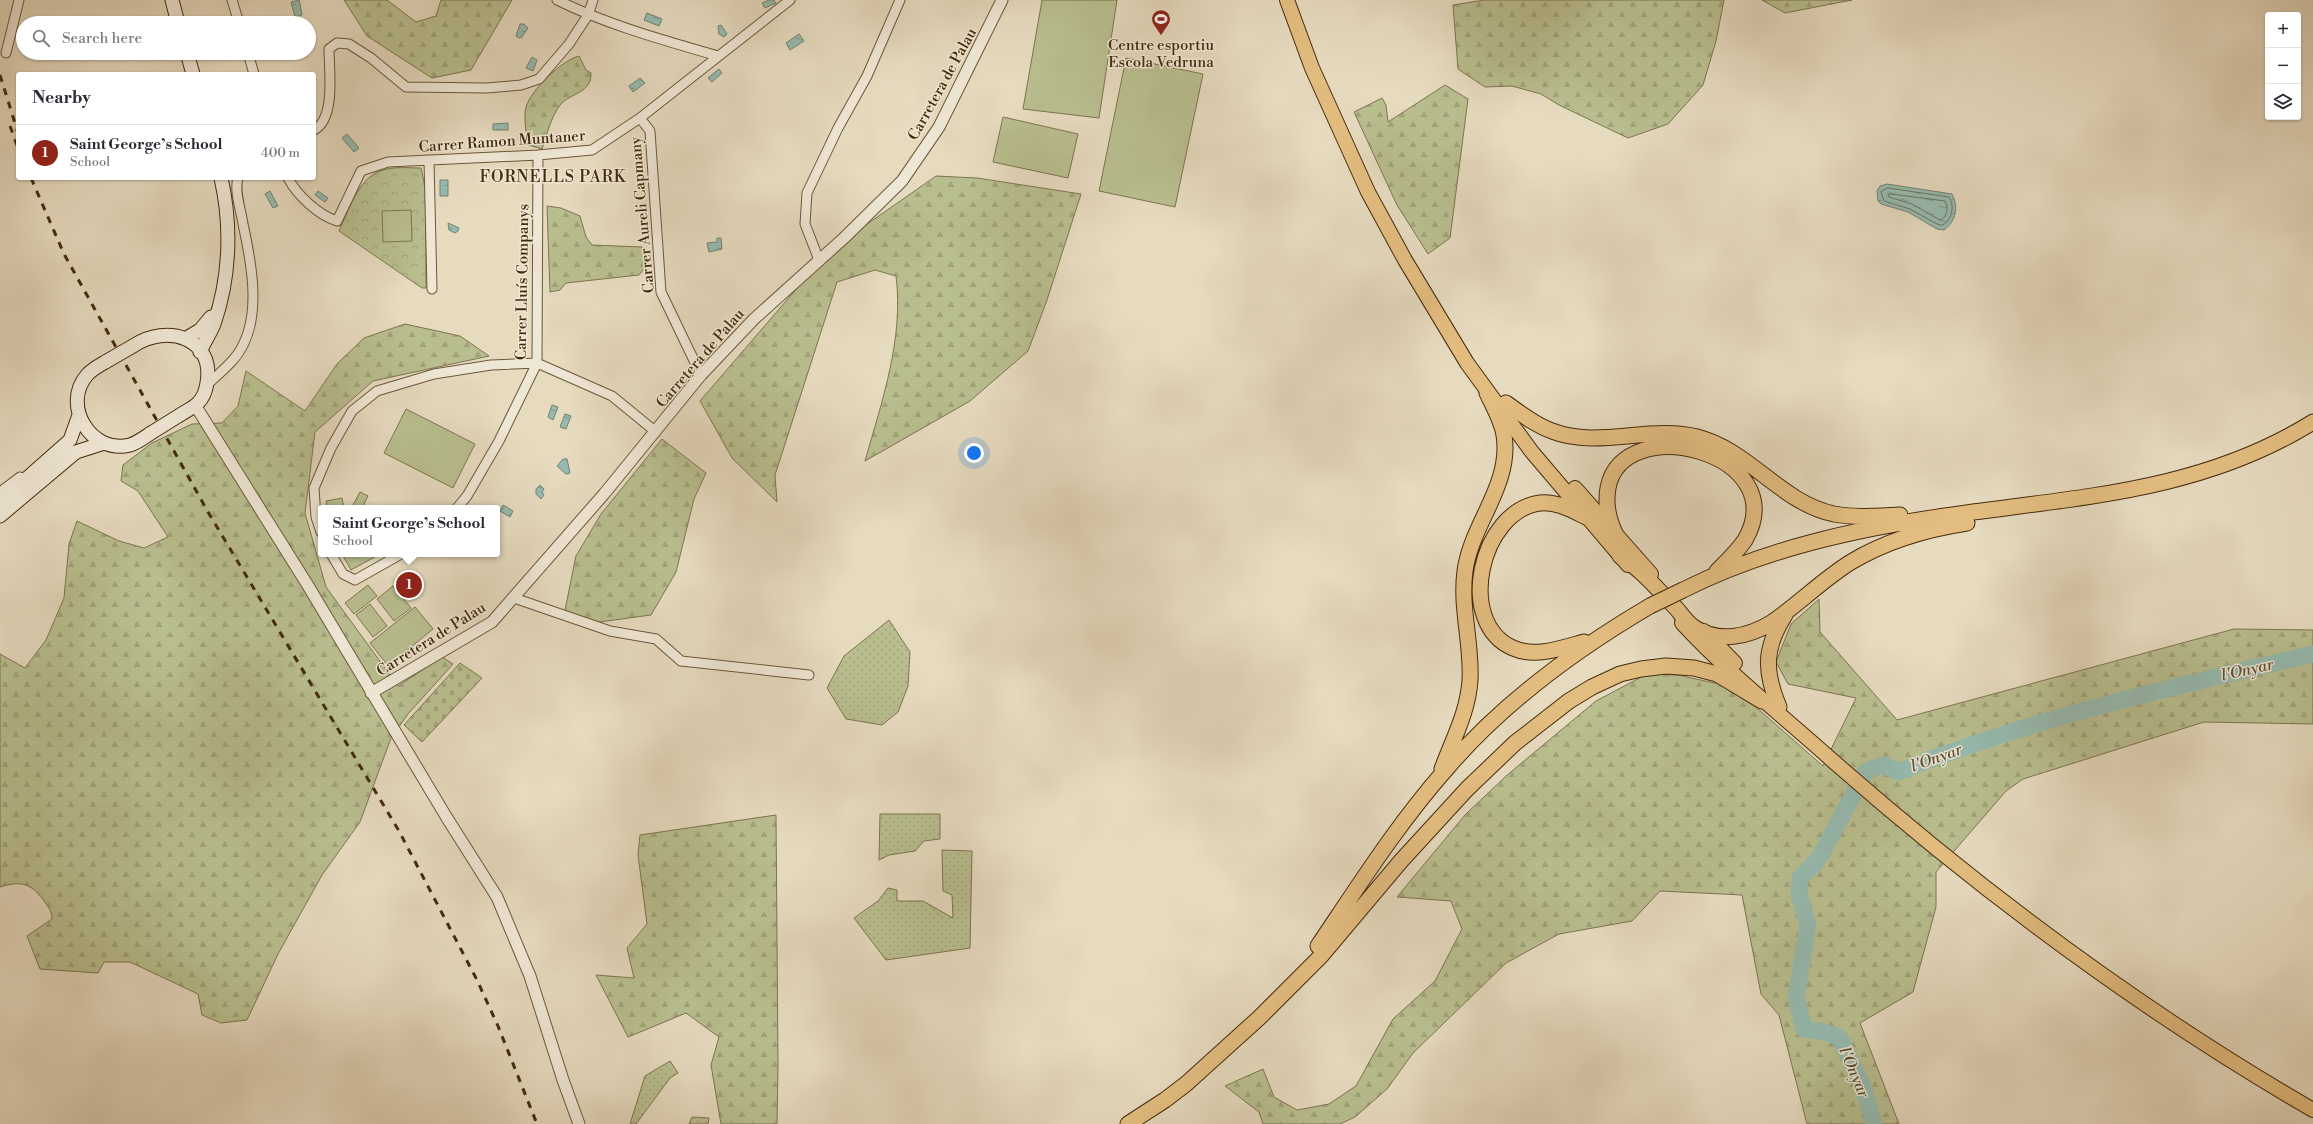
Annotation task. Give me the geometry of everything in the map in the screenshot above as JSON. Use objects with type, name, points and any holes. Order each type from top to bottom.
[{"type":"highway","points":[[1438,779],[1468,703],[1470,654],[1463,601],[1466,560],[1500,480],[1504,465],[1504,434],[1487,393]]},
{"type":"highway","points":[[1506,403],[1537,424],[1553,432],[1570,436],[1608,436],[1656,432],[1678,433],[1716,443],[1734,452],[1790,494],[1833,514],[1857,517],[1904,514],[1945,516]]},
{"type":"highway","points":[[1286,988],[1315,950],[1404,822],[1438,779],[1482,731],[1507,707],[1557,666],[1595,639],[1650,606],[1711,577],[1773,553],[1812,542],[1880,527],[1945,516],[2130,490],[2173,481],[2220,466],[2265,448],[2313,422]]},
{"type":"highway","points":[[1616,535],[1611,525],[1606,501],[1609,482],[1624,460],[1639,452],[1660,447],[1694,449],[1714,456],[1728,464],[1742,478],[1751,495],[1753,508],[1745,539],[1734,554],[1711,577]]},
{"type":"highway","points":[[1620,556],[1636,566],[1695,628],[1723,636],[1741,636],[1760,630],[1787,612],[1807,594],[1851,562],[1901,539],[1931,530],[1963,523],[2082,506],[2130,490]]},
{"type":"highway","points":[[1586,517],[1563,507],[1541,503],[1513,513],[1495,534],[1488,551],[1480,586],[1481,605],[1492,632],[1512,648],[1527,652],[1542,652],[1595,639]]},
{"type":"highway","points":[[1779,707],[1769,676],[1768,654],[1772,637],[1787,612]]},
{"type":"highway","points":[[1128,1124],[1165,1100],[1210,1064],[1320,956],[1406,855],[1480,775],[1534,727],[1583,692],[1610,678],[1631,671],[1655,667],[1678,666],[1702,670],[1724,677],[1762,701]]},
{"type":"main road","points":[[172,0],[176,16]]},
{"type":"main road","points":[[1287,0],[1312,68],[1339,133],[1368,192],[1405,260],[1454,338],[1467,363],[1487,393],[1586,517],[1620,556],[1689,630],[1762,701],[1923,839],[2043,933],[2122,990],[2205,1045],[2313,1110]]},
{"type":"main road","points":[[189,60],[192,72]]},
{"type":"main road","points":[[200,352],[213,326],[224,289],[228,247],[226,211],[221,180]]},
{"type":"main road","points":[[185,339],[200,330],[219,306]]},
{"type":"main road","points":[[170,334],[185,339],[200,352],[206,367],[206,386],[202,397],[195,405],[130,445],[117,446],[95,439],[86,430],[79,415],[77,399],[84,380],[94,369],[134,346],[157,335],[170,334]]},
{"type":"main road","points":[[1454,338],[1551,460],[1616,535],[1705,632],[1779,707],[1804,736]]},
{"type":"main road","points":[[0,502],[70,440],[75,430],[79,415]]},
{"type":"main road","points":[[0,516],[76,452],[104,443]]},
{"type":"street","points":[[6,53],[19,0]]},
{"type":"street","points":[[232,0],[237,16]]},
{"type":"street","points":[[557,0],[588,15],[718,56]]},
{"type":"street","points":[[316,128],[327,115],[329,100],[329,49],[336,43],[349,44],[372,58],[406,86],[487,88],[521,85],[539,79],[569,44],[588,15],[593,0]]},
{"type":"street","name":"Carrer Ramon Muntaner","points":[[289,180],[294,190],[329,218],[337,220],[361,171],[388,162],[538,155],[592,150],[640,118],[790,0]]},
{"type":"street","points":[[819,260],[805,224],[807,193],[838,128],[867,76],[900,0]]},
{"type":"street","name":"Carretera de Palau","points":[[372,693],[492,622],[656,432],[701,376],[754,319],[902,181],[939,127],[1002,0]]},
{"type":"street","points":[[250,60],[253,72]]},
{"type":"street","name":"Carrer Aureli Capmany","points":[[640,118],[650,131],[661,292],[701,376]]},
{"type":"street","name":"Carrer Lluís Companys","points":[[460,505],[467,496],[499,440],[537,363],[538,155]]},
{"type":"street","points":[[429,160],[432,289]]},
{"type":"street","points":[[206,386],[234,360],[247,336],[252,312],[250,256],[238,193],[238,180]]},
{"type":"street","points":[[318,523],[316,517],[314,488],[331,448],[352,411],[377,391],[434,374],[491,366],[537,363],[612,396],[656,432]]},
{"type":"street","points":[[195,405],[307,584],[497,896],[530,976],[563,1080],[579,1124]]},
{"type":"street","points":[[0,492],[34,467],[44,464]]},
{"type":"street","points":[[333,557],[343,574],[355,580],[396,557]]},
{"type":"street","points":[[514,598],[610,631],[656,639],[681,661],[809,675]]},
{"type":"green space","points":[[344,0],[387,0],[416,22],[436,16],[441,0],[512,0],[471,70],[432,78],[367,36]]},
{"type":"green space","points":[[1042,0],[1117,0],[1099,118],[1023,109]]},
{"type":"green space","points":[[1485,0],[1724,0],[1716,41],[1703,85],[1668,124],[1628,138],[1559,105],[1541,94],[1512,86],[1485,87],[1458,69],[1453,5]]},
{"type":"green space","points":[[1762,0],[1852,0],[1785,13]]},
{"type":"green space","points":[[579,56],[586,70],[591,73],[588,85],[560,105],[552,120],[542,149],[528,145],[525,116],[526,107],[529,100],[540,84],[556,69],[564,63]]},
{"type":"green space","points":[[1126,58],[1203,74],[1175,207],[1099,191]]},
{"type":"green space","points":[[1445,85],[1468,99],[1450,238],[1428,254],[1397,205],[1354,112],[1382,98],[1386,105],[1388,122]]},
{"type":"green space","points":[[1003,117],[1078,134],[1068,178],[993,162]]},
{"type":"green space","points":[[390,168],[421,168],[426,191],[426,288],[422,288],[339,231],[360,188],[372,175]]},
{"type":"green space","points":[[936,176],[977,178],[1081,194],[1047,300],[1028,351],[970,401],[865,461],[890,369],[894,346],[898,299],[896,276],[875,270],[837,282],[775,475],[777,502],[732,458],[700,401],[830,250]]},
{"type":"green space","points":[[547,206],[561,208],[580,216],[586,237],[592,245],[642,247],[648,264],[639,275],[566,283],[560,290],[550,292]]},
{"type":"green space","points":[[411,210],[412,241],[383,242],[382,211]]},
{"type":"green space","points":[[405,324],[460,336],[489,356],[373,381],[315,432],[305,513],[326,587],[398,686],[442,657],[453,664],[408,714],[391,738],[360,822],[322,875],[278,954],[247,1020],[221,1023],[202,1015],[198,994],[130,962],[104,962],[98,973],[40,969],[27,936],[52,919],[50,910],[36,891],[31,887],[14,884],[0,887],[0,654],[25,668],[46,640],[64,598],[69,544],[77,521],[119,541],[144,548],[168,537],[138,491],[121,481],[123,465],[152,443],[192,424],[222,423],[238,406],[246,371],[305,411],[337,364],[364,338]]},
{"type":"green space","points":[[406,409],[475,444],[453,488],[384,453]]},
{"type":"green space","points":[[662,439],[706,473],[694,499],[676,572],[651,615],[592,623],[565,610],[576,556],[601,514]]},
{"type":"green space","points":[[360,492],[368,496],[364,505],[353,505]]},
{"type":"green space","points":[[342,498],[343,505],[327,505],[326,501]]},
{"type":"green space","points":[[344,557],[375,557],[351,570]]},
{"type":"green space","points":[[368,585],[377,596],[354,614],[345,603]]},
{"type":"green space","points":[[393,586],[411,608],[394,621],[377,599]]},
{"type":"green space","points":[[1819,599],[1820,632],[1897,720],[2234,629],[2313,630],[2313,724],[2204,722],[2023,779],[2006,791],[1936,872],[1936,907],[1913,992],[1860,1023],[1899,1124],[1807,1124],[1779,1015],[1761,994],[1742,895],[1660,891],[1632,921],[1559,934],[1506,963],[1413,1053],[1387,1089],[1355,1117],[1340,1124],[1263,1124],[1259,1112],[1225,1086],[1263,1069],[1274,1097],[1297,1110],[1329,1104],[1356,1086],[1393,1019],[1435,981],[1462,929],[1451,901],[1397,897],[1465,815],[1506,776],[1596,701],[1647,674],[1678,675],[1719,684],[1757,708],[1823,766],[1856,698],[1788,684],[1776,662],[1791,624]]},
{"type":"green space","points":[[370,604],[387,626],[373,637],[356,615]]},
{"type":"green space","points":[[415,607],[433,629],[388,666],[370,643]]},
{"type":"green space","points":[[889,620],[910,652],[908,686],[898,712],[882,725],[846,719],[827,688],[844,656]]},
{"type":"green space","points":[[460,663],[482,678],[422,742],[404,725]]},
{"type":"green space","points":[[880,814],[940,814],[940,839],[924,841],[915,851],[889,855],[879,860]]},
{"type":"green space","points":[[776,815],[777,1124],[721,1124],[711,1065],[719,1037],[686,1013],[628,1037],[596,975],[634,978],[627,948],[647,924],[638,855],[640,835]]},
{"type":"green space","points":[[942,850],[972,851],[970,948],[886,960],[854,918],[878,901],[888,888],[897,890],[897,901],[923,901],[953,918],[952,895],[943,891]]},
{"type":"green space","points":[[670,1061],[678,1073],[670,1078],[636,1124],[630,1124],[645,1076]]},
{"type":"green space","points":[[692,1117],[709,1118],[708,1124],[689,1124]]},
{"type":"water","points":[[299,0],[302,15],[295,16],[291,2]]},
{"type":"water","points":[[769,0],[774,0],[776,3],[765,8],[762,3]]},
{"type":"water","points":[[647,13],[662,19],[659,26],[644,20]]},
{"type":"water","points":[[520,24],[524,24],[528,28],[522,37],[519,38],[516,36]]},
{"type":"water","points":[[721,25],[727,34],[724,37],[719,34],[718,26]]},
{"type":"water","points":[[799,34],[804,41],[790,50],[786,43]]},
{"type":"water","points":[[532,57],[537,60],[533,71],[526,68]]},
{"type":"water","points":[[719,69],[722,73],[712,82],[708,78]]},
{"type":"water","points":[[640,78],[645,83],[633,92],[629,86]]},
{"type":"water","points":[[508,123],[508,130],[493,130],[493,124]]},
{"type":"water","points":[[347,134],[359,148],[354,152],[342,138]]},
{"type":"water","points":[[440,180],[448,180],[448,196],[440,196]]},
{"type":"water","points":[[1887,184],[1952,194],[1956,209],[1954,218],[1944,230],[1937,229],[1908,212],[1881,204],[1878,201],[1877,191],[1880,186]]},
{"type":"water","points":[[270,191],[278,206],[273,208],[265,194]]},
{"type":"water","points":[[318,191],[328,198],[325,202],[315,195]]},
{"type":"water","points":[[448,223],[459,228],[458,231],[455,233],[449,230]]},
{"type":"water","points":[[717,238],[721,238],[722,249],[709,252],[707,243],[717,242]]},
{"type":"water","points":[[552,405],[558,407],[553,420],[548,417]]},
{"type":"water","points":[[565,414],[571,416],[566,429],[560,427]]},
{"type":"water","points":[[563,459],[567,459],[570,473],[566,474],[557,466]]},
{"type":"water","points":[[540,485],[544,489],[542,492],[544,495],[541,499],[536,494],[536,489]]},
{"type":"water","points":[[503,505],[513,511],[510,517],[500,511]]},
{"type":"waterway","name":"l'Onyar","points":[[1874,1124],[1862,1084],[1839,1037],[1824,1032],[1804,1029],[1796,997],[1808,924],[1799,895],[1800,878],[1818,860],[1866,771],[1884,765],[1898,772],[2000,735],[2103,705],[2313,654]]},
{"type":"railway","points":[[0,75],[16,127]]},
{"type":"railway","points":[[10,126],[16,142]]},
{"type":"railway","points":[[32,180],[64,254],[208,512],[399,831],[477,980],[498,1026],[537,1124]]},
{"type":"place","name":"Centre esportiu Escola Vedruna","points":[[1161,36]]},
{"type":"place","name":"Saint George’s School","points":[[409,585]]},
{"type":"district","name":"FORNELLS PARK","points":[[553,176]]}]
